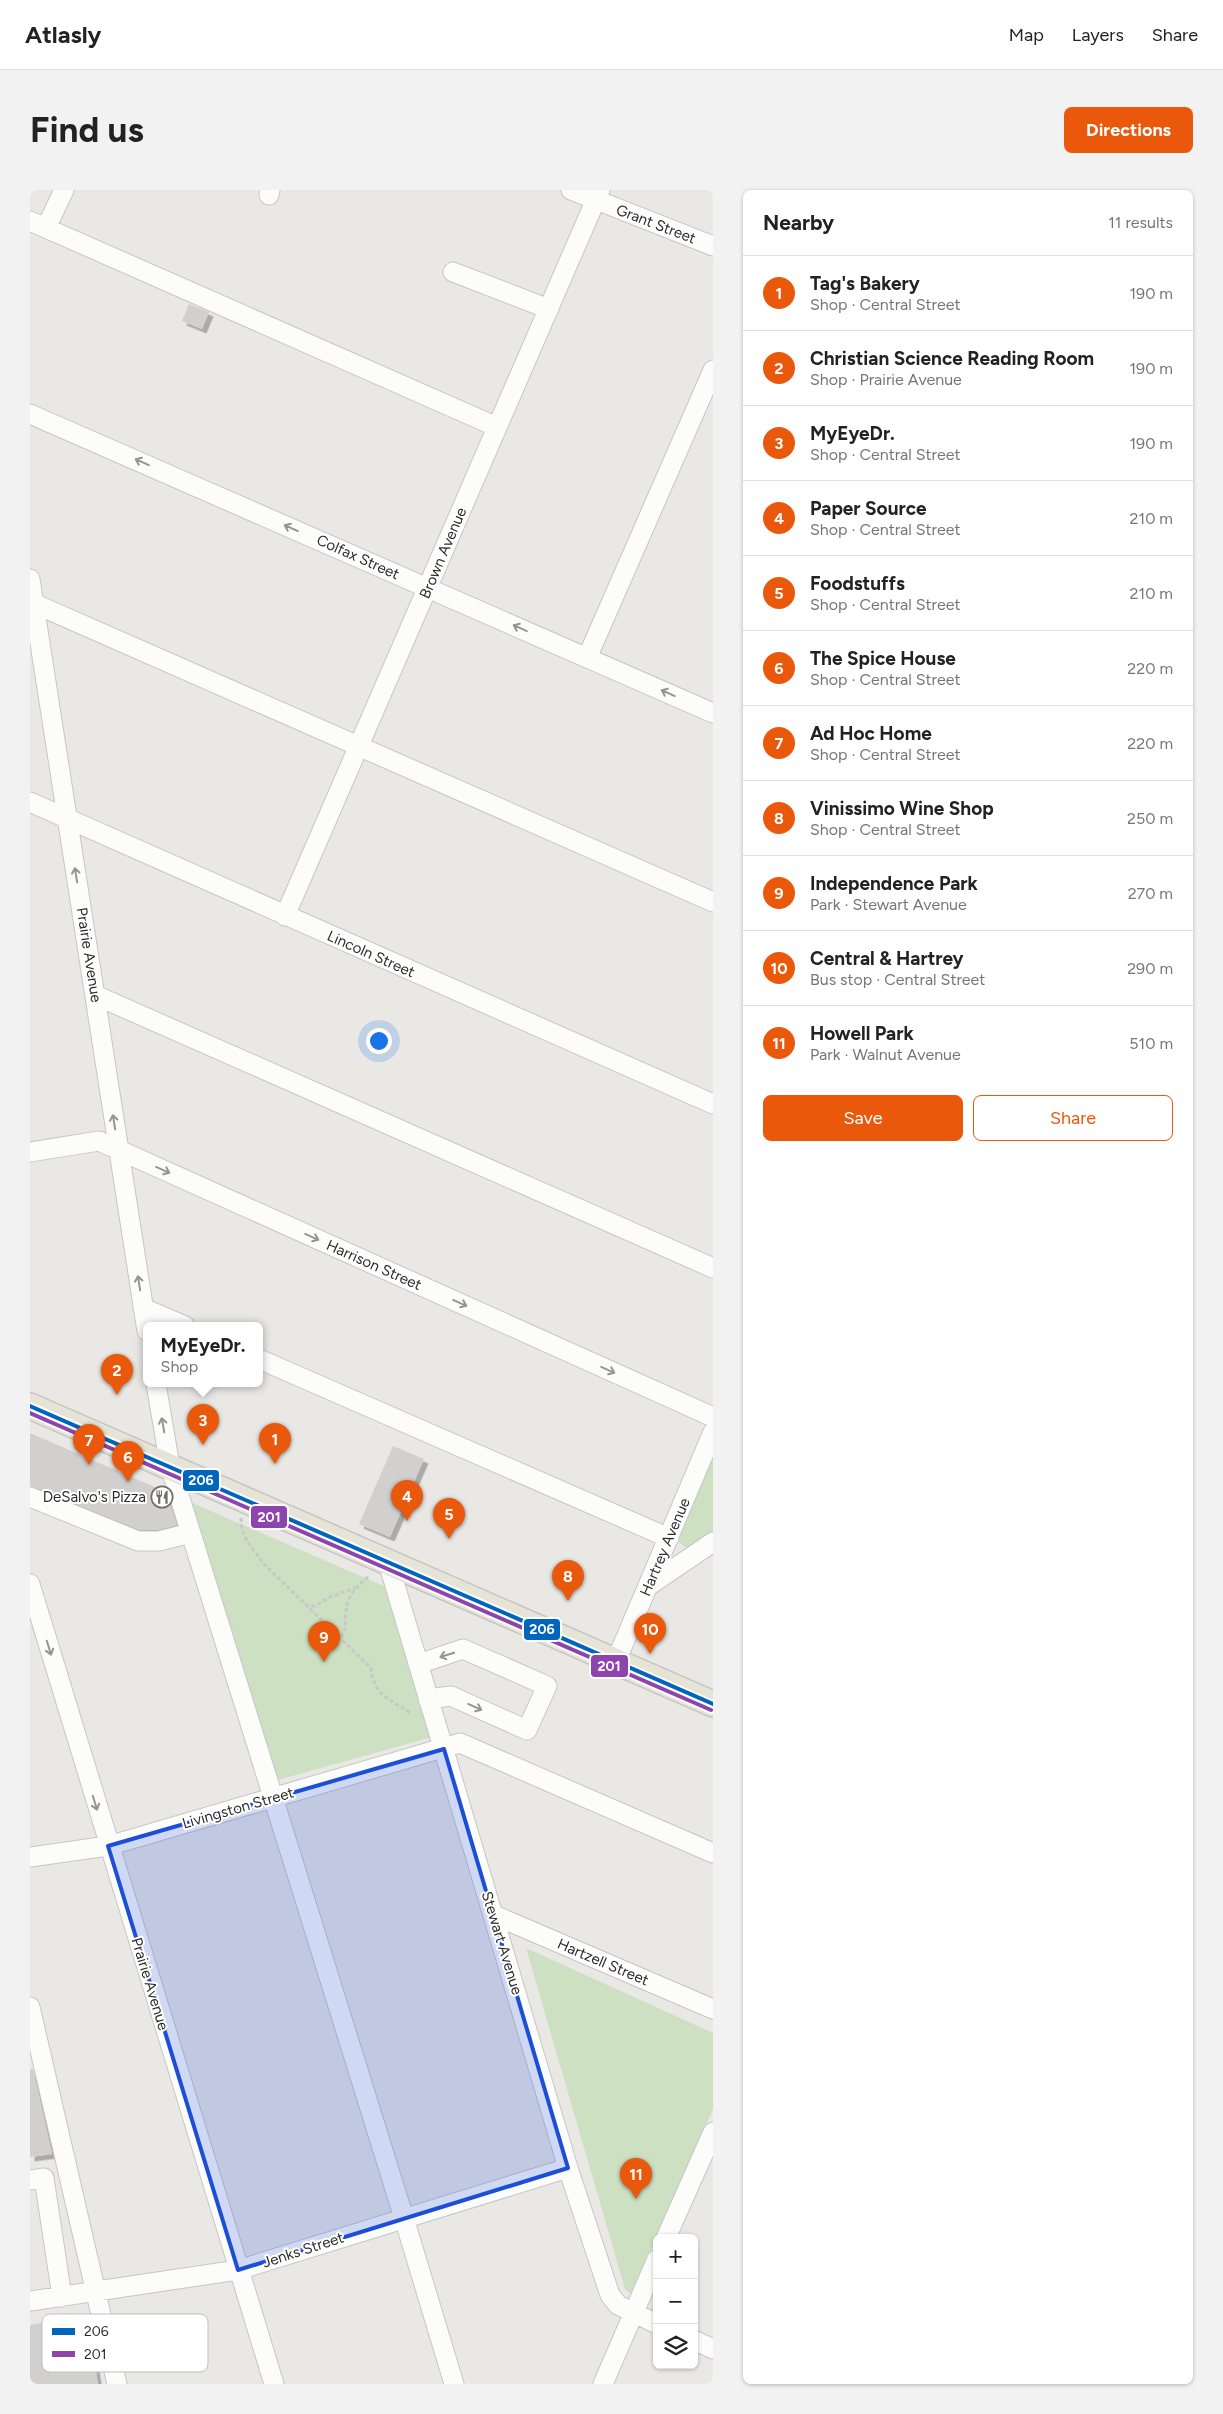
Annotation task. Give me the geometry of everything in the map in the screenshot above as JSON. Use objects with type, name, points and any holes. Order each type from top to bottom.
[{"type":"main road","points":[[30,1406],[170,1466],[379,1569],[616,1661],[713,1704]]},
{"type":"street","points":[[64,190],[38,225],[497,427]]},
{"type":"street","name":"Grant Street","points":[[571,190],[598,195],[713,246]]},
{"type":"street","name":"Brown Avenue","points":[[285,916],[598,195]]},
{"type":"street","points":[[453,272],[549,309]]},
{"type":"street","points":[[587,658],[713,370]]},
{"type":"street","name":"Colfax Street","points":[[30,414],[712,711]]},
{"type":"street","name":"Prairie Avenue","points":[[30,579],[145,1322]]},
{"type":"street","points":[[33,603],[713,902]]},
{"type":"street","name":"Lincoln Street","points":[[30,802],[713,1104]]},
{"type":"street","points":[[95,995],[713,1268]]},
{"type":"street","name":"Harrison Street","points":[[30,1152],[99,1141],[713,1417]]},
{"type":"street","points":[[143,1308],[176,1322]]},
{"type":"street","points":[[263,1361],[669,1538]]},
{"type":"street","points":[[157,1387],[170,1466],[454,2384]]},
{"type":"street","name":"Hartrey Avenue","points":[[616,1661],[650,1585],[713,1432]]},
{"type":"street","points":[[30,1497],[138,1541],[159,1541],[191,1533]]},
{"type":"street","points":[[650,1585],[711,1546]]},
{"type":"street","name":"Stewart Avenue","points":[[379,1569],[418,1664],[568,2168],[610,2295],[618,2305],[653,2322]]},
{"type":"street","name":"Prairie Avenue","points":[[30,1584],[36,1623],[108,1846],[274,2384]]},
{"type":"street","points":[[418,1664],[463,1650],[547,1686],[527,1730],[452,1696],[428,1700]]},
{"type":"street","name":"Livingston Street","points":[[30,1857],[108,1846],[460,1743],[713,1853]]},
{"type":"street","name":"Hartzell Street","points":[[494,1915],[713,2009]]},
{"type":"street","points":[[30,2007],[102,2314]]},
{"type":"street","points":[[668,2234],[707,2163],[713,2132]]},
{"type":"street","name":"Jenks Street","points":[[30,2301],[238,2270],[568,2168]]},
{"type":"street","points":[[37,2179],[62,2297]]},
{"type":"street","points":[[603,2384],[653,2268]]},
{"type":"street","points":[[698,2342],[713,2349]]},
{"type":"path","points":[[241,1517],[242,1530],[252,1551],[272,1573],[341,1637],[371,1668],[374,1682],[383,1697],[410,1713]]},
{"type":"path","points":[[305,1605],[314,1606],[330,1597],[355,1588],[379,1569]]},
{"type":"path","points":[[341,1637],[346,1631],[346,1606],[355,1588]]},
{"type":"highlighted area","points":[[444,1749],[568,2168],[238,2270],[108,1846]]},
{"type":"green space","points":[[713,1443],[713,1534],[689,1548],[683,1546],[676,1538]]},
{"type":"green space","points":[[190,1502],[384,1586],[432,1737],[278,1780]]},
{"type":"green space","points":[[526,1948],[713,2033],[713,2109],[658,2234],[653,2234],[653,2244],[631,2294],[625,2289]]},
{"type":"building","points":[[189,304],[209,312],[202,329],[182,321]]},
{"type":"building","points":[[30,1433],[166,1492],[177,1525],[158,1530],[140,1530],[30,1486]]},
{"type":"building","points":[[393,1446],[424,1459],[390,1537],[359,1524]]},
{"type":"building","points":[[30,2069],[33,2069],[52,2154],[30,2157]]},
{"type":"building","points":[[42,2323],[42,2372],[96,2372],[98,2384],[30,2384],[30,2325]]},
{"type":"transit line","name":"206","points":[[30,1406],[713,1704]]},
{"type":"transit line","name":"201","points":[[30,1413],[711,1710]]},
{"type":"place","name":"Christian Science Reading Room","points":[[117,1395]]},
{"type":"place","name":"MyEyeDr.","points":[[203,1445]]},
{"type":"place","name":"Tag's Bakery","points":[[275,1464]]},
{"type":"place","name":"Ad Hoc Home","points":[[89,1465]]},
{"type":"place","name":"The Spice House","points":[[128,1482]]},
{"type":"place","name":"DeSalvo's Pizza","points":[[162,1497]]},
{"type":"place","name":"Paper Source","points":[[407,1521]]},
{"type":"place","name":"Foodstuffs","points":[[449,1539]]},
{"type":"place","name":"Vinissimo Wine Shop","points":[[568,1601]]},
{"type":"place","name":"Central & Hartrey","points":[[650,1654]]},
{"type":"place","name":"Independence Park","points":[[324,1662]]},
{"type":"place","name":"Howell Park","points":[[636,2199]]}]
